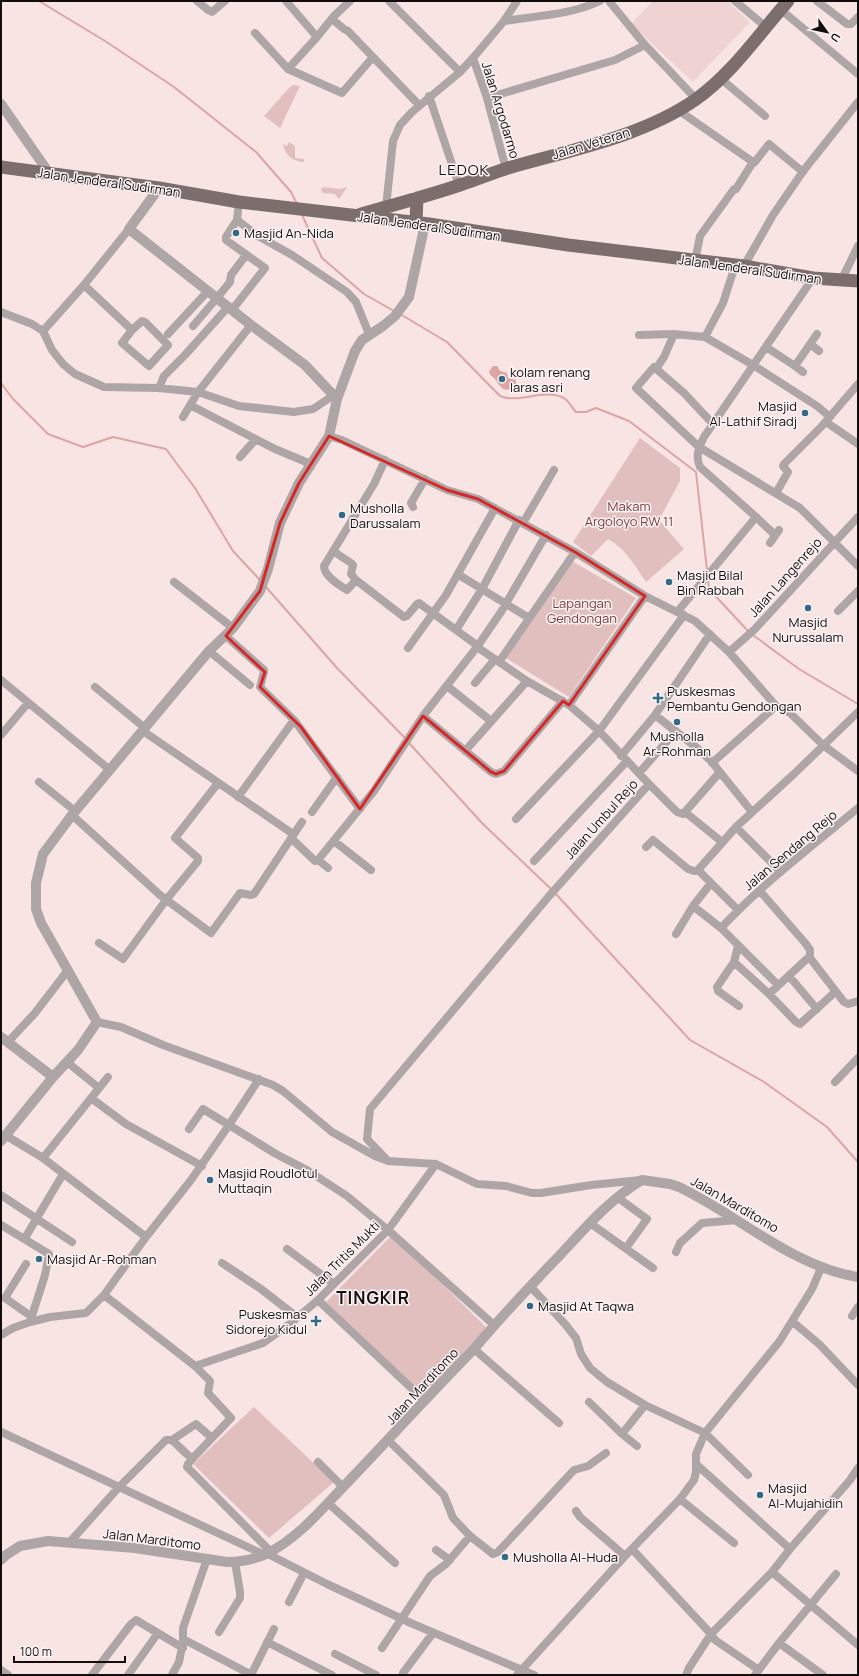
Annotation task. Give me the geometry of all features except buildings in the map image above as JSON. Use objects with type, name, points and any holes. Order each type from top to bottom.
[{"type":"main road","name":"Jalan Veteran","points":[[353,216],[460,185],[506,169],[611,138],[657,122],[696,99],[720,78],[742,57],[784,5]]},
{"type":"main road","name":"Jalan Jenderal Sudirman","points":[[1,167],[159,188],[239,202],[302,210],[340,212],[353,216],[420,223],[568,245],[739,266],[813,278],[858,281]]},
{"type":"main road","points":[[417,198],[420,223]]},
{"type":"street","points":[[197,1],[210,12],[214,11],[225,1]]},
{"type":"street","points":[[286,1],[317,37]]},
{"type":"street","points":[[288,69],[350,1]]},
{"type":"street","points":[[389,1],[460,72]]},
{"type":"street","points":[[386,207],[396,134],[403,120],[429,96],[460,72],[504,21],[517,1]]},
{"type":"street","points":[[504,21],[573,10],[592,5],[600,1]]},
{"type":"street","points":[[609,1],[645,45],[696,99]]},
{"type":"street","points":[[735,1],[766,27]]},
{"type":"street","points":[[817,1],[847,24],[851,24],[858,18]]},
{"type":"street","points":[[784,5],[858,74]]},
{"type":"street","points":[[332,19],[348,31],[419,105]]},
{"type":"street","points":[[255,33],[288,69],[342,92],[373,57]]},
{"type":"street","points":[[487,98],[615,60],[645,45]]},
{"type":"street","name":"Jalan Argodarmo","points":[[473,58],[487,98],[506,169]]},
{"type":"street","points":[[720,78],[765,116]]},
{"type":"street","points":[[429,96],[460,185]]},
{"type":"street","points":[[705,337],[724,303],[739,266],[803,172],[858,102]]},
{"type":"street","points":[[1,104],[49,173]]},
{"type":"street","points":[[678,110],[753,162]]},
{"type":"street","points":[[695,261],[698,240],[703,230],[720,210],[734,189],[736,189],[753,162],[754,163],[769,144],[803,172]]},
{"type":"street","points":[[43,331],[84,285],[129,229],[159,188]]},
{"type":"street","points":[[159,388],[164,376],[230,308],[265,268],[226,240],[226,237],[237,220],[239,202]]},
{"type":"street","points":[[237,220],[253,233],[292,255],[347,292],[356,302],[369,334]]},
{"type":"street","points":[[420,223],[412,290],[403,308],[383,326],[362,340],[355,351],[335,397],[329,436],[299,483],[280,523],[268,569],[260,591],[233,628],[209,651],[73,813],[43,854],[36,884],[36,909],[41,923],[97,1022],[121,1027],[163,1045],[259,1079],[283,1091],[332,1132],[375,1156],[388,1161],[436,1164],[476,1184],[506,1186],[532,1193],[642,1180]]},
{"type":"street","points":[[129,229],[304,365],[335,397]]},
{"type":"street","points":[[841,281],[858,246]]},
{"type":"street","points":[[193,326],[230,282],[231,275],[246,255]]},
{"type":"street","points":[[770,543],[777,532],[756,517],[700,466],[698,458],[699,447],[713,424],[813,278]]},
{"type":"street","points":[[84,285],[132,330]]},
{"type":"street","points":[[168,334],[208,291]]},
{"type":"street","points":[[1,312],[32,324],[43,331],[57,358],[72,372],[87,381],[98,385],[111,388],[159,388],[198,392],[239,406],[294,412],[313,408],[335,397]]},
{"type":"street","points":[[142,321],[145,322],[168,345],[150,366],[148,366],[123,345],[122,342],[132,330],[142,321]]},
{"type":"street","points":[[183,417],[198,392],[251,325]]},
{"type":"street","points":[[656,369],[664,357],[674,334]]},
{"type":"street","points":[[639,335],[674,334],[705,337],[753,365],[817,406],[828,420],[858,444]]},
{"type":"street","points":[[795,366],[817,334]]},
{"type":"street","points":[[810,344],[819,351]]},
{"type":"street","points":[[766,347],[803,372]]},
{"type":"street","points":[[713,424],[684,393],[654,367],[636,388],[699,447],[800,508],[858,566]]},
{"type":"street","points":[[776,493],[788,472],[783,466],[784,464],[828,420],[858,384]]},
{"type":"street","points":[[190,405],[255,440],[311,464]]},
{"type":"street","points":[[329,436],[342,440],[452,492],[473,496],[546,535],[646,596],[695,621],[729,652],[776,706],[793,716],[823,744],[858,771]]},
{"type":"street","points":[[240,457],[255,440]]},
{"type":"street","points":[[333,551],[353,565],[351,574],[356,580],[347,590],[326,574],[324,571],[324,566],[333,551],[374,484],[384,460]]},
{"type":"street","points":[[456,630],[482,589],[521,521],[554,470]]},
{"type":"street","points":[[414,507],[411,503],[425,479]]},
{"type":"street","points":[[408,648],[459,575],[495,508]]},
{"type":"street","points":[[516,819],[599,731],[702,583],[756,517]]},
{"type":"street","name":"Jalan Langenrejo","points":[[729,652],[755,629],[858,517]]},
{"type":"street","points":[[318,860],[360,809],[404,747],[423,716],[478,646],[506,604],[546,535]]},
{"type":"street","points":[[475,683],[497,661],[575,552]]},
{"type":"street","points":[[459,575],[529,618]]},
{"type":"street","name":"Jalan Umbul Rejo","points":[[356,580],[404,617],[407,616],[418,603],[526,681],[566,703],[599,731],[649,784],[550,895],[370,1109],[367,1139],[388,1161]]},
{"type":"street","points":[[174,582],[233,628]]},
{"type":"street","points":[[838,612],[858,591]]},
{"type":"street","points":[[423,716],[491,772],[496,774],[504,771],[566,703],[646,596]]},
{"type":"street","points":[[534,861],[624,758],[710,634]]},
{"type":"street","points":[[226,636],[264,670],[260,687],[294,720],[360,809]]},
{"type":"street","points":[[209,651],[250,685]]},
{"type":"street","points":[[466,751],[526,681]]},
{"type":"street","points":[[2,684],[28,703],[110,770]]},
{"type":"street","points":[[446,686],[491,721]]},
{"type":"street","points":[[95,687],[144,729],[292,836],[313,860],[318,860],[328,868]]},
{"type":"street","points":[[1,735],[28,703]]},
{"type":"street","points":[[712,764],[776,706]]},
{"type":"street","points":[[646,848],[653,840],[688,869],[694,871],[698,870],[736,827],[856,714]]},
{"type":"street","points":[[655,715],[697,748],[752,812]]},
{"type":"street","points":[[238,797],[294,720]]},
{"type":"street","points":[[639,773],[676,731]]},
{"type":"street","points":[[649,784],[677,812],[683,814],[719,773]]},
{"type":"street","points":[[312,812],[337,777]]},
{"type":"street","points":[[39,782],[166,900],[208,932],[212,933],[240,893],[251,895],[254,894],[302,822]]},
{"type":"street","points":[[99,943],[123,959],[166,900],[198,861],[198,858],[175,839],[175,837],[218,782]]},
{"type":"street","name":"Jalan Sendang Rejo","points":[[721,928],[738,910],[781,872],[858,808]]},
{"type":"street","points":[[685,812],[722,842]]},
{"type":"street","points":[[736,827],[781,872]]},
{"type":"street","points":[[334,841],[371,870]]},
{"type":"street","points":[[698,870],[738,910]]},
{"type":"street","points":[[676,934],[693,906],[711,883]]},
{"type":"street","points":[[760,891],[806,944],[810,950],[810,958],[835,992],[846,1004],[858,1001]]},
{"type":"street","points":[[693,906],[721,928],[778,985]]},
{"type":"street","points":[[738,946],[734,962],[717,988],[739,1006]]},
{"type":"street","points":[[769,994],[810,958]]},
{"type":"street","points":[[734,962],[799,1024],[801,1024],[835,992]]},
{"type":"street","points":[[52,1077],[4,1040],[36,1013],[68,970]]},
{"type":"street","points":[[789,976],[817,1009]]},
{"type":"street","points":[[97,1022],[82,1045],[52,1077],[3,1138],[43,1158],[146,1237]]},
{"type":"street","points":[[835,1082],[858,1058]]},
{"type":"street","points":[[67,1062],[99,1088]]},
{"type":"street","points":[[43,1158],[108,1077]]},
{"type":"street","points":[[1,1335],[31,1319],[86,1313],[104,1295],[146,1237],[202,1166],[259,1079]]},
{"type":"street","points":[[91,1098],[126,1124],[202,1166]]},
{"type":"street","points":[[189,1129],[203,1109],[276,1154],[307,1170],[347,1196],[388,1230],[494,1325]]},
{"type":"street","name":"Jalan Tritis Mukti","points":[[195,1366],[263,1343],[318,1300],[388,1230],[436,1164]]},
{"type":"street","points":[[24,1238],[63,1174]]},
{"type":"street","name":"Jalan Marditomo","points":[[2,1555],[20,1546],[31,1543],[48,1542],[135,1548],[235,1562],[268,1553],[302,1529],[474,1349],[494,1325],[590,1223],[617,1197],[642,1180],[670,1184],[679,1187],[738,1220],[780,1246],[821,1268],[839,1274],[858,1277]]},
{"type":"street","points":[[1,1196],[72,1242]]},
{"type":"street","points":[[617,1197],[647,1219],[626,1248]]},
{"type":"street","points":[[676,1252],[680,1243],[702,1223],[738,1220]]},
{"type":"street","points":[[590,1223],[653,1268]]},
{"type":"street","points":[[1,1225],[49,1254],[45,1275],[31,1319]]},
{"type":"street","points":[[287,1249],[334,1284]]},
{"type":"street","points":[[222,1263],[261,1289],[297,1317]]},
{"type":"street","points":[[26,1264],[5,1298],[31,1319]]},
{"type":"street","points":[[519,1672],[625,1556],[680,1499],[694,1480],[696,1454],[705,1433],[779,1342],[793,1322],[812,1289],[821,1268]]},
{"type":"street","points":[[530,1286],[576,1338],[581,1354],[590,1368],[607,1382],[645,1405],[705,1433],[748,1475]]},
{"type":"street","points":[[104,1295],[195,1366],[210,1381],[208,1393],[230,1417],[229,1421],[192,1459],[187,1467],[268,1553]]},
{"type":"street","points":[[318,1300],[425,1401]]},
{"type":"street","points":[[852,1316],[858,1307]]},
{"type":"street","points":[[793,1322],[819,1344],[858,1385]]},
{"type":"street","points":[[474,1349],[559,1423]]},
{"type":"street","points":[[589,1402],[622,1434],[637,1446]]},
{"type":"street","points":[[622,1434],[645,1405]]},
{"type":"street","points":[[69,1543],[119,1487],[166,1440],[172,1440],[196,1424],[212,1438]]},
{"type":"street","points":[[1,1432],[119,1487],[268,1553],[304,1573],[402,1619],[519,1672],[534,1675]]},
{"type":"street","points":[[172,1440],[192,1459]]},
{"type":"street","points":[[388,1440],[444,1496],[453,1518],[470,1536],[493,1554],[498,1552],[574,1470],[587,1467],[606,1453]]},
{"type":"street","points":[[318,1462],[343,1487]]},
{"type":"street","points":[[696,1464],[790,1550]]},
{"type":"street","points":[[687,1675],[689,1668],[711,1634],[772,1572],[850,1480],[858,1468]]},
{"type":"street","points":[[680,1499],[734,1543]]},
{"type":"street","points":[[328,1503],[394,1563]]},
{"type":"street","points":[[576,1511],[580,1517],[625,1556]]},
{"type":"street","points":[[382,1648],[430,1576],[450,1560],[470,1536]]},
{"type":"street","points":[[632,1549],[715,1640],[757,1672],[836,1574]]},
{"type":"street","points":[[436,1550],[450,1560]]},
{"type":"street","points":[[172,1675],[179,1662],[183,1643],[183,1628],[207,1559]]},
{"type":"street","points":[[220,1632],[240,1598],[235,1562]]},
{"type":"street","points":[[772,1572],[858,1645]]},
{"type":"street","points":[[289,1602],[304,1573]]},
{"type":"street","points":[[92,1675],[134,1622],[140,1621],[158,1633],[252,1675],[274,1629]]},
{"type":"street","points":[[128,1675],[158,1633]]},
{"type":"street","points":[[403,1673],[433,1633]]},
{"type":"street","points":[[267,1642],[332,1675]]},
{"type":"street","points":[[779,1643],[823,1675]]},
{"type":"street","points":[[336,1654],[376,1675]]},
{"type":"street","points":[[1,1670],[8,1675]]},
{"type":"highlighted area","points":[[329,436],[447,490],[478,499],[575,552],[645,596],[569,705],[563,701],[504,771],[496,774],[491,772],[423,716],[360,809],[301,727],[260,687],[265,672],[226,636],[260,591],[280,523],[299,483]]},
{"type":"shaded area","points":[[653,1],[727,1],[750,22],[693,82],[631,24]]},
{"type":"shaded area","name":"kolam renang laras asri","points":[[493,366],[497,366],[500,371],[507,373],[508,378],[516,380],[516,388],[508,390],[503,389],[489,373]]},
{"type":"green space","points":[[293,85],[300,86],[280,128],[264,116]]},
{"type":"green space","points":[[289,142],[295,146],[295,158],[304,159],[304,162],[296,161],[288,155],[283,144],[287,146]]},
{"type":"green space","points":[[324,187],[340,189],[347,187],[339,199],[335,194],[323,193],[321,189]]},
{"type":"green space","name":"Makam Argoloyo RW 11","points":[[640,438],[680,468],[680,481],[659,520],[684,549],[646,582],[625,552],[608,539],[591,556],[573,542]]},
{"type":"green space","name":"Lapangan Gendongan","points":[[570,560],[636,598],[569,697],[506,658]]},
{"type":"green space","points":[[392,1235],[488,1329],[423,1396],[326,1302]]},
{"type":"green space","points":[[254,1407],[334,1482],[269,1538],[193,1464]]},
{"type":"waterway","points":[[39,1],[105,41],[174,87],[256,152],[291,192],[297,204]]},
{"type":"waterway","points":[[302,215],[322,258],[364,294],[394,311]]},
{"type":"waterway","points":[[400,314],[447,342],[500,396],[515,398],[556,395],[566,399],[576,412],[586,412],[596,408],[629,421],[696,472],[707,570]]},
{"type":"waterway","points":[[1,383],[13,399],[48,434],[83,447],[113,437],[166,449],[195,488],[233,551],[260,580]]},
{"type":"waterway","points":[[708,578],[709,589],[748,631]]},
{"type":"waterway","points":[[266,587],[337,668],[405,738]]},
{"type":"waterway","points":[[753,635],[799,669],[858,704]]},
{"type":"waterway","points":[[409,743],[482,823],[552,890]]},
{"type":"waterway","points":[[555,893],[690,1040],[764,1082],[827,1127],[858,1162]]},
{"type":"place","name":"Masjid An-Nida","points":[[236,233]]},
{"type":"place","name":"kolam renang laras asri","points":[[502,379]]},
{"type":"place","name":"Masjid Al-Lathif Siradj","points":[[805,413]]},
{"type":"place","name":"Musholla Darussalam","points":[[342,515]]},
{"type":"place","name":"Masjid Bilal Bin Rabbah","points":[[669,582]]},
{"type":"place","name":"Masjid Nurussalam","points":[[808,608]]},
{"type":"place","name":"Puskesmas Pembantu Gendongan","points":[[658,698]]},
{"type":"place","name":"Musholla Ar-Rohman","points":[[677,722]]},
{"type":"place","name":"Masjid Roudlotul Muttaqin","points":[[210,1180]]},
{"type":"place","name":"Masjid Ar-Rohman","points":[[39,1259]]},
{"type":"place","name":"Masjid At Taqwa","points":[[530,1306]]},
{"type":"place","name":"Puskesmas Sidorejo Kidul","points":[[316,1321]]},
{"type":"place","name":"Masjid Al-Mujahidin","points":[[760,1495]]},
{"type":"place","name":"Musholla Al-Huda","points":[[505,1557]]},
{"type":"district","name":"LEDOK","points":[[464,169]]},
{"type":"district","name":"TINGKIR","points":[[373,1297]]}]
